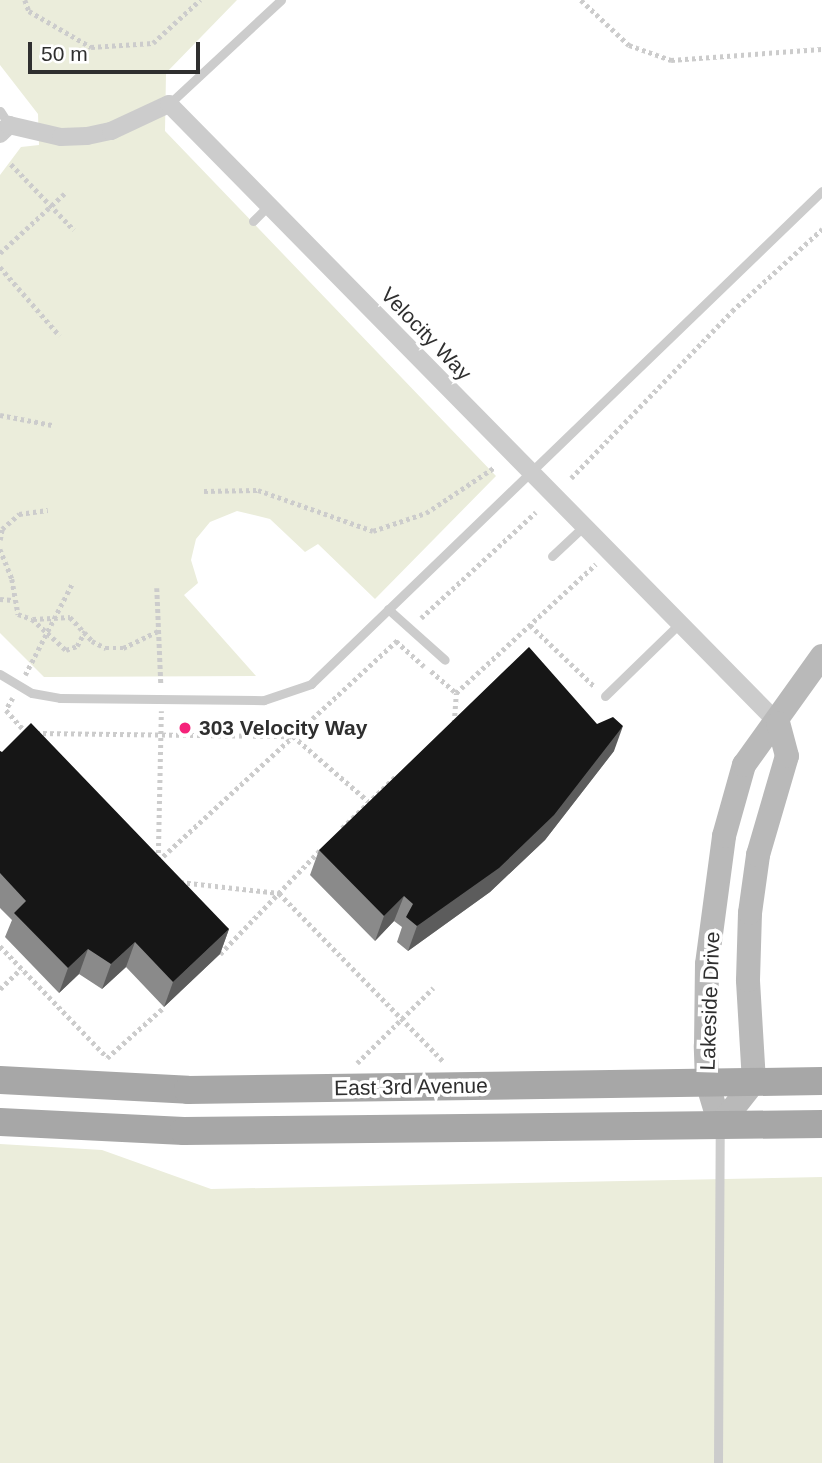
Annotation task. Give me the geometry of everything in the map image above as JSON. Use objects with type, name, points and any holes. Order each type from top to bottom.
[{"type":"main road","name":"East 3rd Avenue","points":[[0,1080],[106,1087],[331,1088],[822,1081]]},
{"type":"main road","name":"East 3rd Avenue","points":[[0,1122],[184,1131],[822,1124]]},
{"type":"street","points":[[3,123],[61,136],[87,136],[121,127],[169,104]]},
{"type":"street","name":"Velocity Way","points":[[169,104],[678,625],[778,723]]},
{"type":"street","name":"Lakeside Drive","points":[[720,1125],[706,1082],[707,964],[724,836],[744,765],[760,738],[778,723],[822,656]]},
{"type":"street","name":"Lakeside Drive","points":[[754,1082],[748,980],[750,913],[758,855],[787,756],[778,723]]},
{"type":"street","points":[[720,1125],[754,1082]]},
{"type":"lane","points":[[169,104],[281,0]]},
{"type":"lane","points":[[0,674],[19,686],[60,698],[264,700],[311,684],[822,191]]},
{"type":"lane","points":[[253,221],[268,206]]},
{"type":"lane","points":[[551,556],[583,527]]},
{"type":"lane","points":[[388,609],[445,660]]},
{"type":"lane","points":[[605,696],[678,625]]},
{"type":"lane","points":[[718,1463],[720,1125]]},
{"type":"path","points":[[25,0],[29,11],[92,47],[153,43],[200,0]]},
{"type":"path","points":[[580,0],[628,44],[671,60],[822,49]]},
{"type":"path","points":[[11,164],[74,230]]},
{"type":"path","points":[[0,253],[65,194]]},
{"type":"path","points":[[571,478],[732,311],[822,229]]},
{"type":"path","points":[[0,267],[60,336]]},
{"type":"path","points":[[0,415],[52,425]]},
{"type":"path","points":[[204,491],[258,490],[373,531],[426,513],[495,467]]},
{"type":"path","points":[[0,540],[2,530],[19,514],[48,510]]},
{"type":"path","points":[[158,861],[536,512]]},
{"type":"path","points":[[0,549],[12,579],[13,600],[18,614],[32,619],[70,617],[92,641],[106,648],[122,648],[158,631]]},
{"type":"path","points":[[445,731],[455,722],[456,693],[608,553]]},
{"type":"path","points":[[35,742],[6,710],[72,584]]},
{"type":"path","points":[[157,588],[160,676]]},
{"type":"path","points":[[0,599],[13,600]]},
{"type":"path","points":[[32,619],[46,636],[66,650],[77,646],[85,631]]},
{"type":"path","points":[[530,625],[605,696]]},
{"type":"path","points":[[396,641],[456,693]]},
{"type":"path","points":[[26,733],[293,736],[368,801]]},
{"type":"path","points":[[157,874],[159,734]]},
{"type":"path","points":[[332,838],[406,766]]},
{"type":"path","points":[[220,954],[323,847]]},
{"type":"path","points":[[149,852],[165,868]]},
{"type":"path","points":[[172,875],[179,882],[279,893],[467,1086]]},
{"type":"path","points":[[0,946],[107,1057],[106,1087]]},
{"type":"path","points":[[0,989],[21,969]]},
{"type":"path","points":[[331,1088],[433,988]]},
{"type":"path","points":[[107,1057],[164,1007]]},
{"type":"green space","points":[[0,0],[237,0],[166,73],[165,131],[496,476],[375,599],[318,544],[305,552],[270,519],[237,511],[210,522],[196,539],[191,560],[198,583],[184,595],[256,676],[44,677],[0,633],[0,175],[21,147],[39,145],[38,114],[0,65]]},
{"type":"green space","points":[[0,1144],[102,1150],[211,1189],[822,1177],[822,1463],[0,1463]]},
{"type":"building","points":[[529,647],[597,724],[613,717],[623,726],[554,815],[499,868],[417,926],[406,917],[413,904],[404,896],[384,916],[319,850]]},
{"type":"building","points":[[31,723],[229,929],[173,982],[135,942],[111,964],[88,949],[68,968],[14,913],[26,901],[0,873],[0,751]]},
{"type":"place","name":"303 Velocity Way","points":[[185,728]]}]
